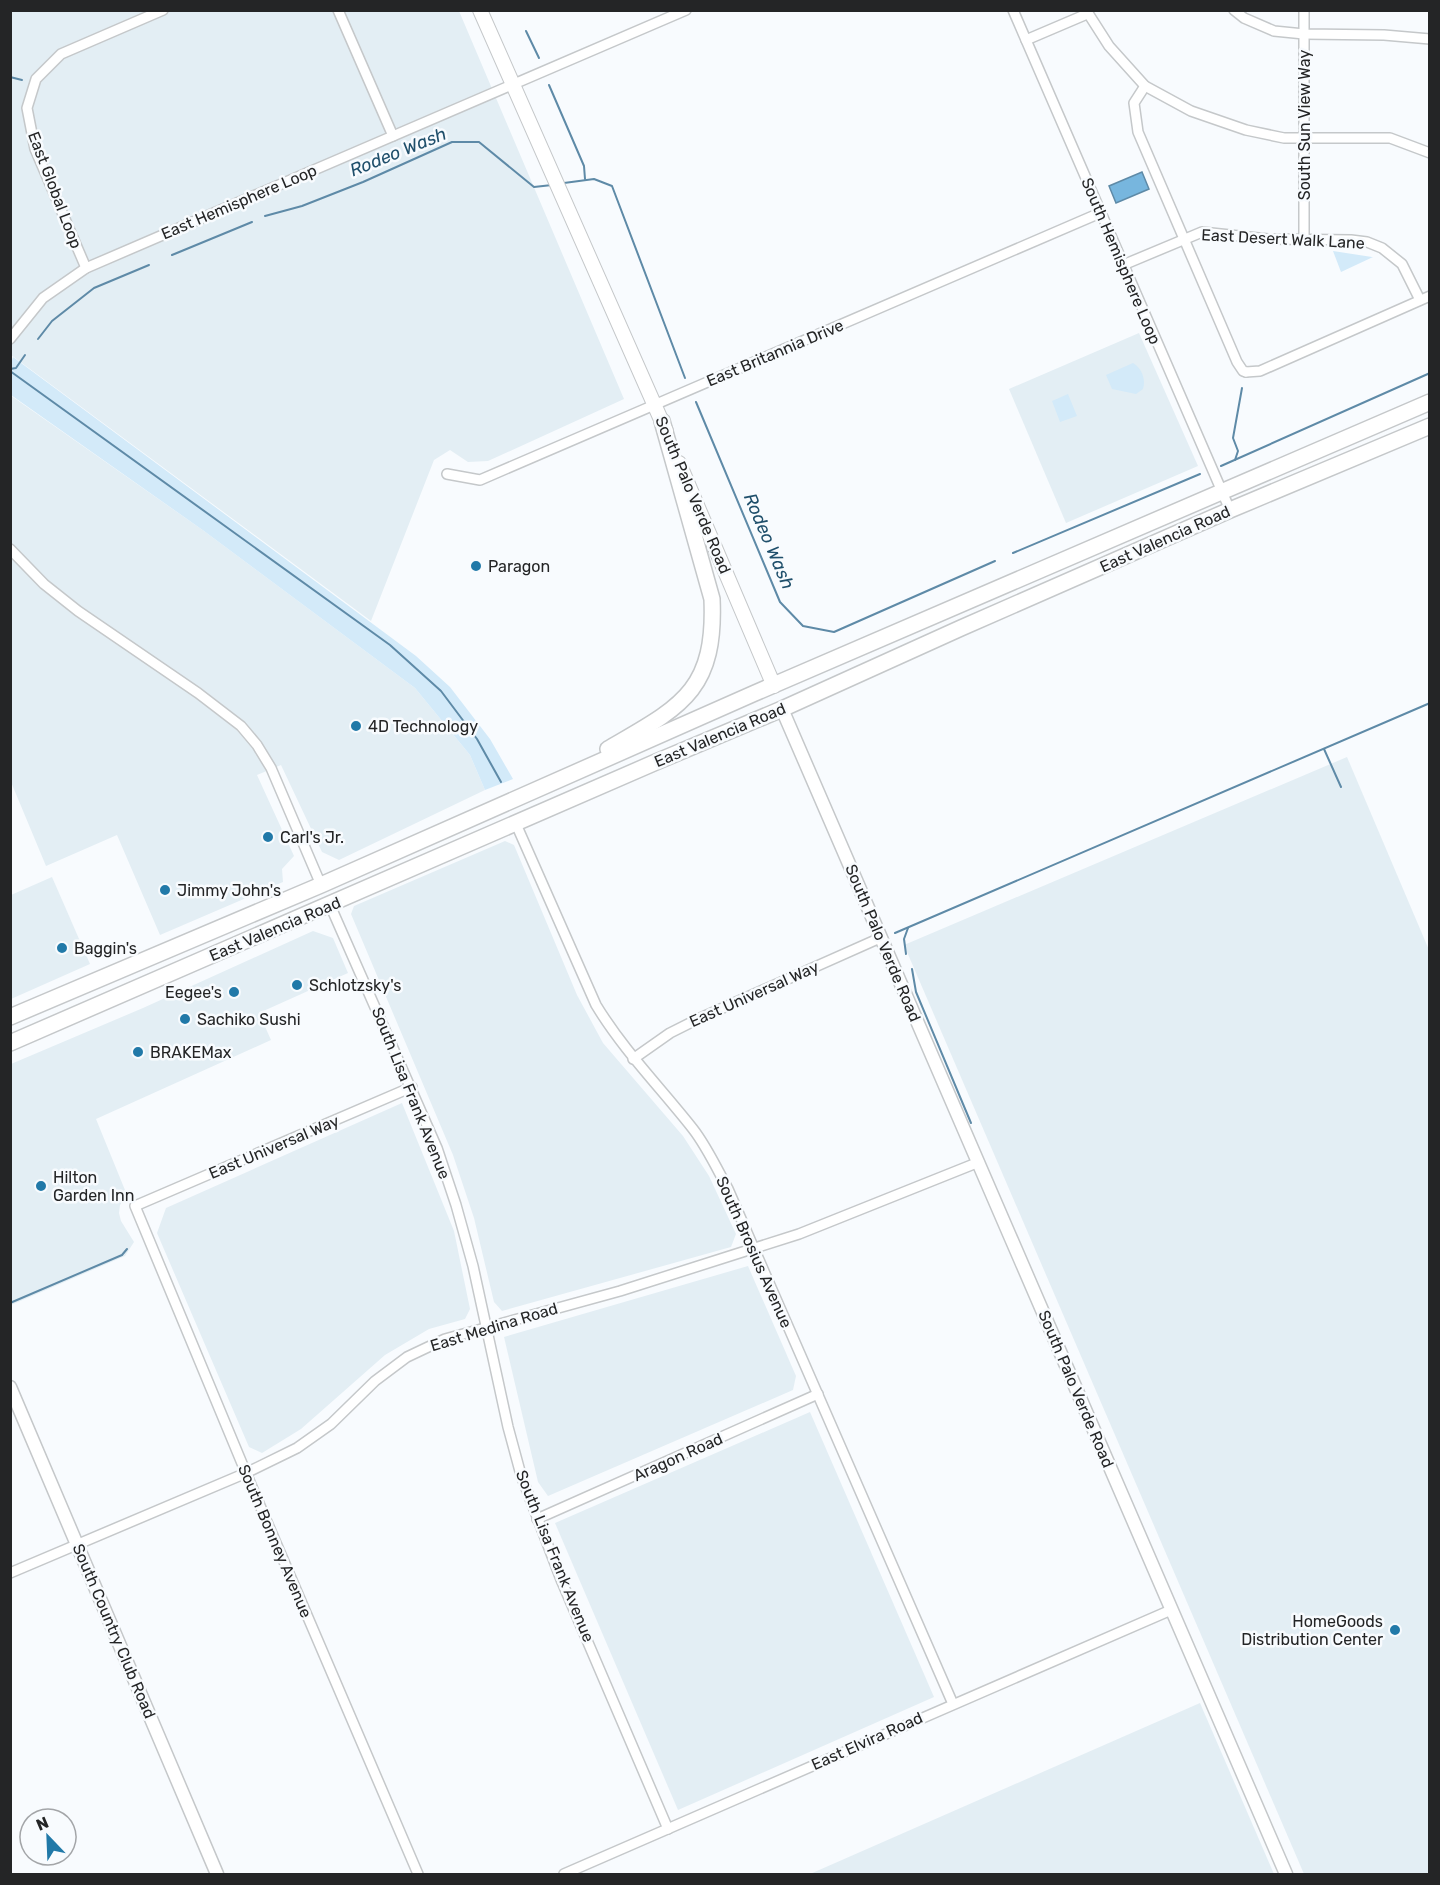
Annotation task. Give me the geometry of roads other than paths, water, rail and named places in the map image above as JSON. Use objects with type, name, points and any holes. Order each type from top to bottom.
[{"type":"main road","name":"South Palo Verde Road","points":[[480,10],[662,421],[782,709]]},
{"type":"main road","name":"East Valencia Road","points":[[10,1017],[321,885],[1430,402]]},
{"type":"main road","points":[[543,787],[662,718],[689,694],[700,676],[710,651],[713,628],[712,599],[662,421]]},
{"type":"main road","name":"East Valencia Road","points":[[10,1043],[782,709],[1230,510],[1430,426]]},
{"type":"main road","points":[[321,885],[330,905]]},
{"type":"street","name":"East Global Loop","points":[[86,268],[35,149],[27,108],[36,79],[61,54],[163,10]]},
{"type":"street","points":[[338,10],[393,136]]},
{"type":"street","name":"East Hemisphere Loop","points":[[10,339],[43,298],[86,268],[686,10]]},
{"type":"street","name":"South Hemisphere Loop","points":[[1013,10],[1230,510]]},
{"type":"street","points":[[1234,10],[1244,18],[1274,31],[1430,39]]},
{"type":"street","name":"South Sun View Way","points":[[1304,10],[1304,239]]},
{"type":"street","points":[[1026,40],[1086,12],[1109,46],[1145,86],[1191,111],[1246,130],[1284,138],[1390,138],[1430,153]]},
{"type":"street","points":[[1145,86],[1134,103],[1138,132],[1237,362],[1246,374],[1430,296]]},
{"type":"street","name":"East Britannia Drive","points":[[447,474],[480,480],[1100,213]]},
{"type":"street","name":"East Desert Walk Lane","points":[[1123,265],[1202,232],[1259,238],[1351,240],[1367,242],[1382,248],[1401,264],[1420,300]]},
{"type":"street","points":[[10,549],[44,584],[78,611],[198,693],[241,726],[257,745],[271,768],[321,885]]},
{"type":"street","name":"South Palo Verde Road","points":[[782,709],[1286,1875]]},
{"type":"street","name":"South Brosius Avenue","points":[[516,824],[596,1005],[613,1033],[633,1059],[695,1131],[728,1189],[952,1704]]},
{"type":"street","name":"South Lisa Frank Avenue","points":[[330,905],[437,1148],[473,1266],[508,1427],[521,1475],[537,1519],[668,1829]]},
{"type":"street","name":"East Universal Way","points":[[633,1059],[670,1033],[698,1018],[880,938]]},
{"type":"street","name":"East Universal Way","points":[[135,1206],[412,1087]]},
{"type":"street","name":"East Medina Road","points":[[10,1573],[246,1473],[297,1448],[331,1424],[375,1381],[407,1357],[445,1339],[620,1291],[754,1249],[799,1234],[979,1162]]},
{"type":"street","name":"South Bonney Avenue","points":[[135,1206],[418,1875]]},
{"type":"street","name":"South Country Club Road","points":[[10,1387],[217,1875]]},
{"type":"street","name":"Aragon Road","points":[[537,1519],[818,1394]]},
{"type":"street","name":"East Elvira Road","points":[[564,1875],[1171,1610]]},
{"type":"water","points":[[1142,172],[1149,189],[1116,203],[1109,186]]},
{"type":"waterway","points":[[526,31],[539,58]]},
{"type":"waterway","points":[[10,77],[22,80]]},
{"type":"waterway","points":[[549,85],[584,166],[585,179]]},
{"type":"waterway","name":"Rodeo Wash","points":[[265,216],[302,206],[363,182],[452,142],[479,142],[534,187],[552,185]]},
{"type":"waterway","name":"Rodeo Wash","points":[[564,183],[594,179],[612,186],[685,378]]},
{"type":"waterway","name":"Rodeo Wash","points":[[172,255],[252,222]]},
{"type":"waterway","name":"Rodeo Wash","points":[[38,339],[52,321],[94,288],[149,265]]},
{"type":"waterway","name":"Rodeo Wash","points":[[10,369],[16,368],[25,355]]},
{"type":"waterway","points":[[10,371],[390,645],[441,691],[477,739],[501,782]]},
{"type":"waterway","points":[[1221,466],[1430,373]]},
{"type":"waterway","points":[[1235,460],[1238,451],[1233,438],[1242,388]]},
{"type":"waterway","name":"Rodeo Wash","points":[[696,402],[780,602],[803,626],[834,632],[995,561]]},
{"type":"waterway","name":"Rodeo Wash","points":[[1013,553],[1200,474]]},
{"type":"waterway","points":[[895,933],[1430,703]]},
{"type":"waterway","points":[[1324,749],[1341,787]]},
{"type":"waterway","points":[[906,954],[904,939],[908,928]]},
{"type":"waterway","points":[[912,969],[916,992],[971,1123]]},
{"type":"waterway","points":[[10,1303],[122,1255],[127,1249]]},
{"type":"place","name":"Paragon","points":[[476,566]]},
{"type":"place","name":"4D Technology","points":[[356,726]]},
{"type":"place","name":"Carl's Jr.","points":[[268,837]]},
{"type":"place","name":"Jimmy John's","points":[[165,890]]},
{"type":"place","name":"Baggin's","points":[[62,948]]},
{"type":"place","name":"Schlotzsky's","points":[[297,985]]},
{"type":"place","name":"Eegee's","points":[[234,992]]},
{"type":"place","name":"Sachiko Sushi","points":[[185,1019]]},
{"type":"place","name":"BRAKEMax","points":[[138,1052]]},
{"type":"place","name":"Hilton Garden Inn","points":[[41,1186]]},
{"type":"place","name":"HomeGoods Distribution Center","points":[[1395,1630]]}]
